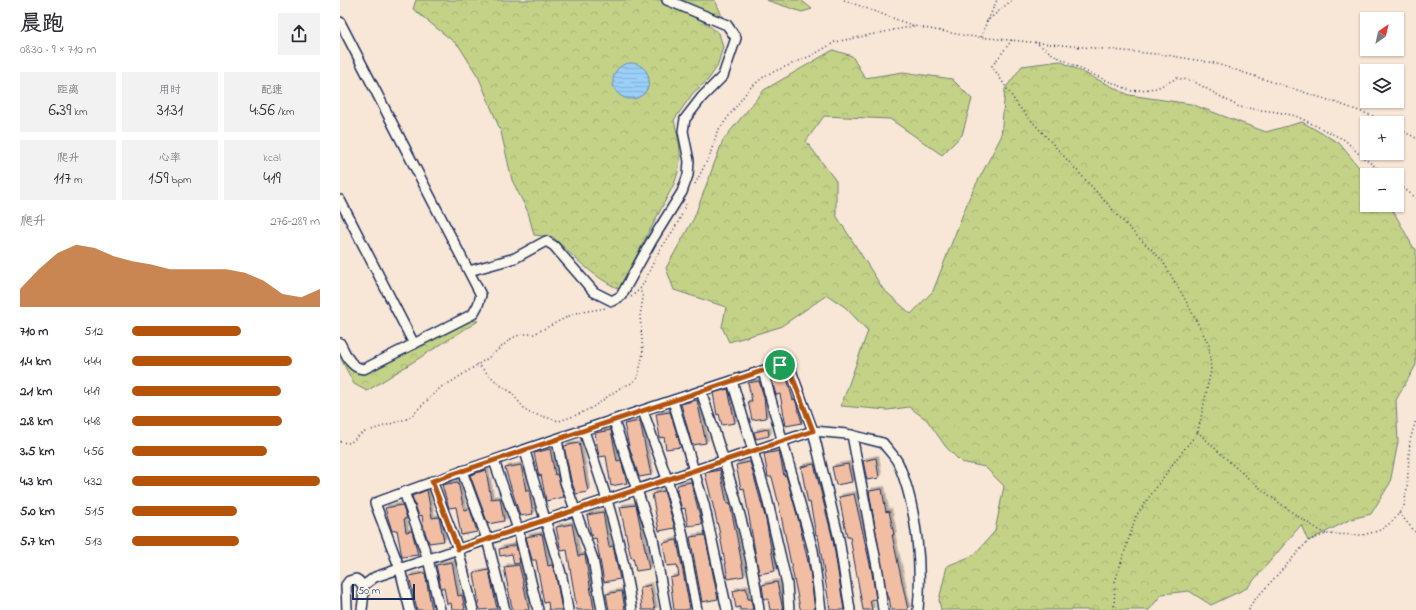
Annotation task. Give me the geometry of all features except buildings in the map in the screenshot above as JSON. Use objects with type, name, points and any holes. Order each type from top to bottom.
[{"type":"street","points":[[469,271],[515,258],[546,241],[554,246],[594,292],[612,301],[621,296],[650,242],[682,192],[688,174],[689,161],[682,131],[686,119],[702,97],[723,76],[736,38],[727,25],[667,0]]},
{"type":"street","points":[[340,22],[480,295],[478,305],[473,314],[364,369],[359,369],[350,363],[340,343]]},
{"type":"street","points":[[340,200],[414,344]]},
{"type":"street","points":[[410,610],[400,569],[375,503],[432,481],[780,365],[788,365],[813,431],[839,539],[850,610]]},
{"type":"street","points":[[763,371],[781,442],[813,550],[821,610]]},
{"type":"street","points":[[732,381],[754,451],[787,584],[789,610]]},
{"type":"street","points":[[702,392],[743,526],[759,610]]},
{"type":"street","points":[[673,401],[691,462],[695,470],[727,610]]},
{"type":"street","points":[[643,411],[667,479],[682,531],[697,610]]},
{"type":"street","points":[[614,421],[653,538],[666,610]]},
{"type":"street","points":[[584,431],[608,499],[626,570],[632,610]]},
{"type":"street","points":[[363,586],[375,577],[813,431],[852,435],[883,443],[899,464],[916,522],[920,589],[918,610]]},
{"type":"street","points":[[852,435],[878,572],[882,610]]},
{"type":"street","points":[[557,440],[565,482],[593,559],[602,610]]},
{"type":"street","points":[[525,451],[562,577],[568,610]]},
{"type":"street","points":[[494,461],[518,529],[538,610]]},
{"type":"street","points":[[462,471],[487,539],[505,610]]},
{"type":"street","points":[[432,481],[458,549],[473,610]]},
{"type":"street","points":[[404,492],[428,559],[440,610]]},
{"type":"street","points":[[347,610],[346,585],[349,581],[356,579],[360,581],[363,586],[362,610]]},
{"type":"path","points":[[844,0],[914,26],[980,37],[1166,55],[1214,63],[1373,116]]},
{"type":"path","points":[[980,37],[997,0]]},
{"type":"path","points":[[987,21],[1012,0]]},
{"type":"path","points":[[766,75],[812,55],[835,42],[914,26]]},
{"type":"path","points":[[1012,40],[992,66],[1024,112],[1134,234],[1162,260],[1209,345],[1211,370],[1198,432],[1174,462],[1136,516],[1115,582],[1114,610]]},
{"type":"path","points":[[1034,42],[1054,56],[1132,91],[1157,88],[1177,78],[1193,80],[1239,107],[1296,116],[1345,140],[1377,168]]},
{"type":"path","points":[[1404,132],[1416,138]]},
{"type":"path","points":[[1404,189],[1416,198]]},
{"type":"path","points":[[629,298],[640,289]]},
{"type":"path","points":[[340,442],[350,443],[362,433],[409,418],[441,387],[488,358],[512,338],[522,334],[534,334],[575,313],[612,308]]},
{"type":"path","points":[[1249,610],[1251,604],[1308,541],[1326,534],[1363,535],[1381,530],[1394,520],[1404,506],[1407,488],[1410,440],[1416,420]]},
{"type":"path","points":[[1198,432],[1237,470],[1292,514],[1326,534]]},
{"type":"path","points":[[1399,513],[1416,533]]},
{"type":"green space","points":[[416,0],[715,0],[723,18],[699,16],[698,18],[719,33],[723,47],[717,67],[708,80],[693,93],[674,120],[680,152],[677,175],[674,184],[619,289],[592,273],[553,237],[534,235],[528,212],[512,180],[501,132],[479,78],[459,46],[413,9]]},
{"type":"green space","points":[[766,0],[801,0],[812,9],[802,12]]},
{"type":"green space","points":[[833,50],[852,56],[865,78],[903,72],[952,79],[972,99],[962,135],[942,155],[890,119],[824,116],[806,141],[836,181],[836,215],[883,289],[911,314],[933,291],[970,196],[1001,137],[1005,89],[1022,66],[1060,61],[1129,95],[1191,104],[1266,132],[1302,122],[1339,143],[1360,168],[1360,212],[1394,212],[1413,247],[1416,249],[1416,365],[1396,400],[1398,442],[1390,483],[1371,514],[1351,519],[1308,541],[1301,525],[1247,588],[1211,605],[1189,591],[1162,594],[1149,610],[941,610],[939,600],[947,566],[974,555],[995,531],[1004,486],[985,467],[961,462],[946,447],[927,420],[909,407],[888,410],[841,406],[868,331],[845,307],[827,295],[780,327],[729,342],[722,327],[726,307],[674,290],[666,268],[694,218],[723,140],[764,90]]},
{"type":"green space","points":[[458,319],[478,321],[367,391],[354,384],[340,357],[340,344],[354,371],[366,372]]},
{"type":"water","points":[[631,63],[644,68],[649,81],[644,94],[631,99],[618,94],[613,81],[618,68]]},
{"type":"route","points":[[780,365],[788,365],[813,431],[458,549],[432,481],[780,365]]}]
